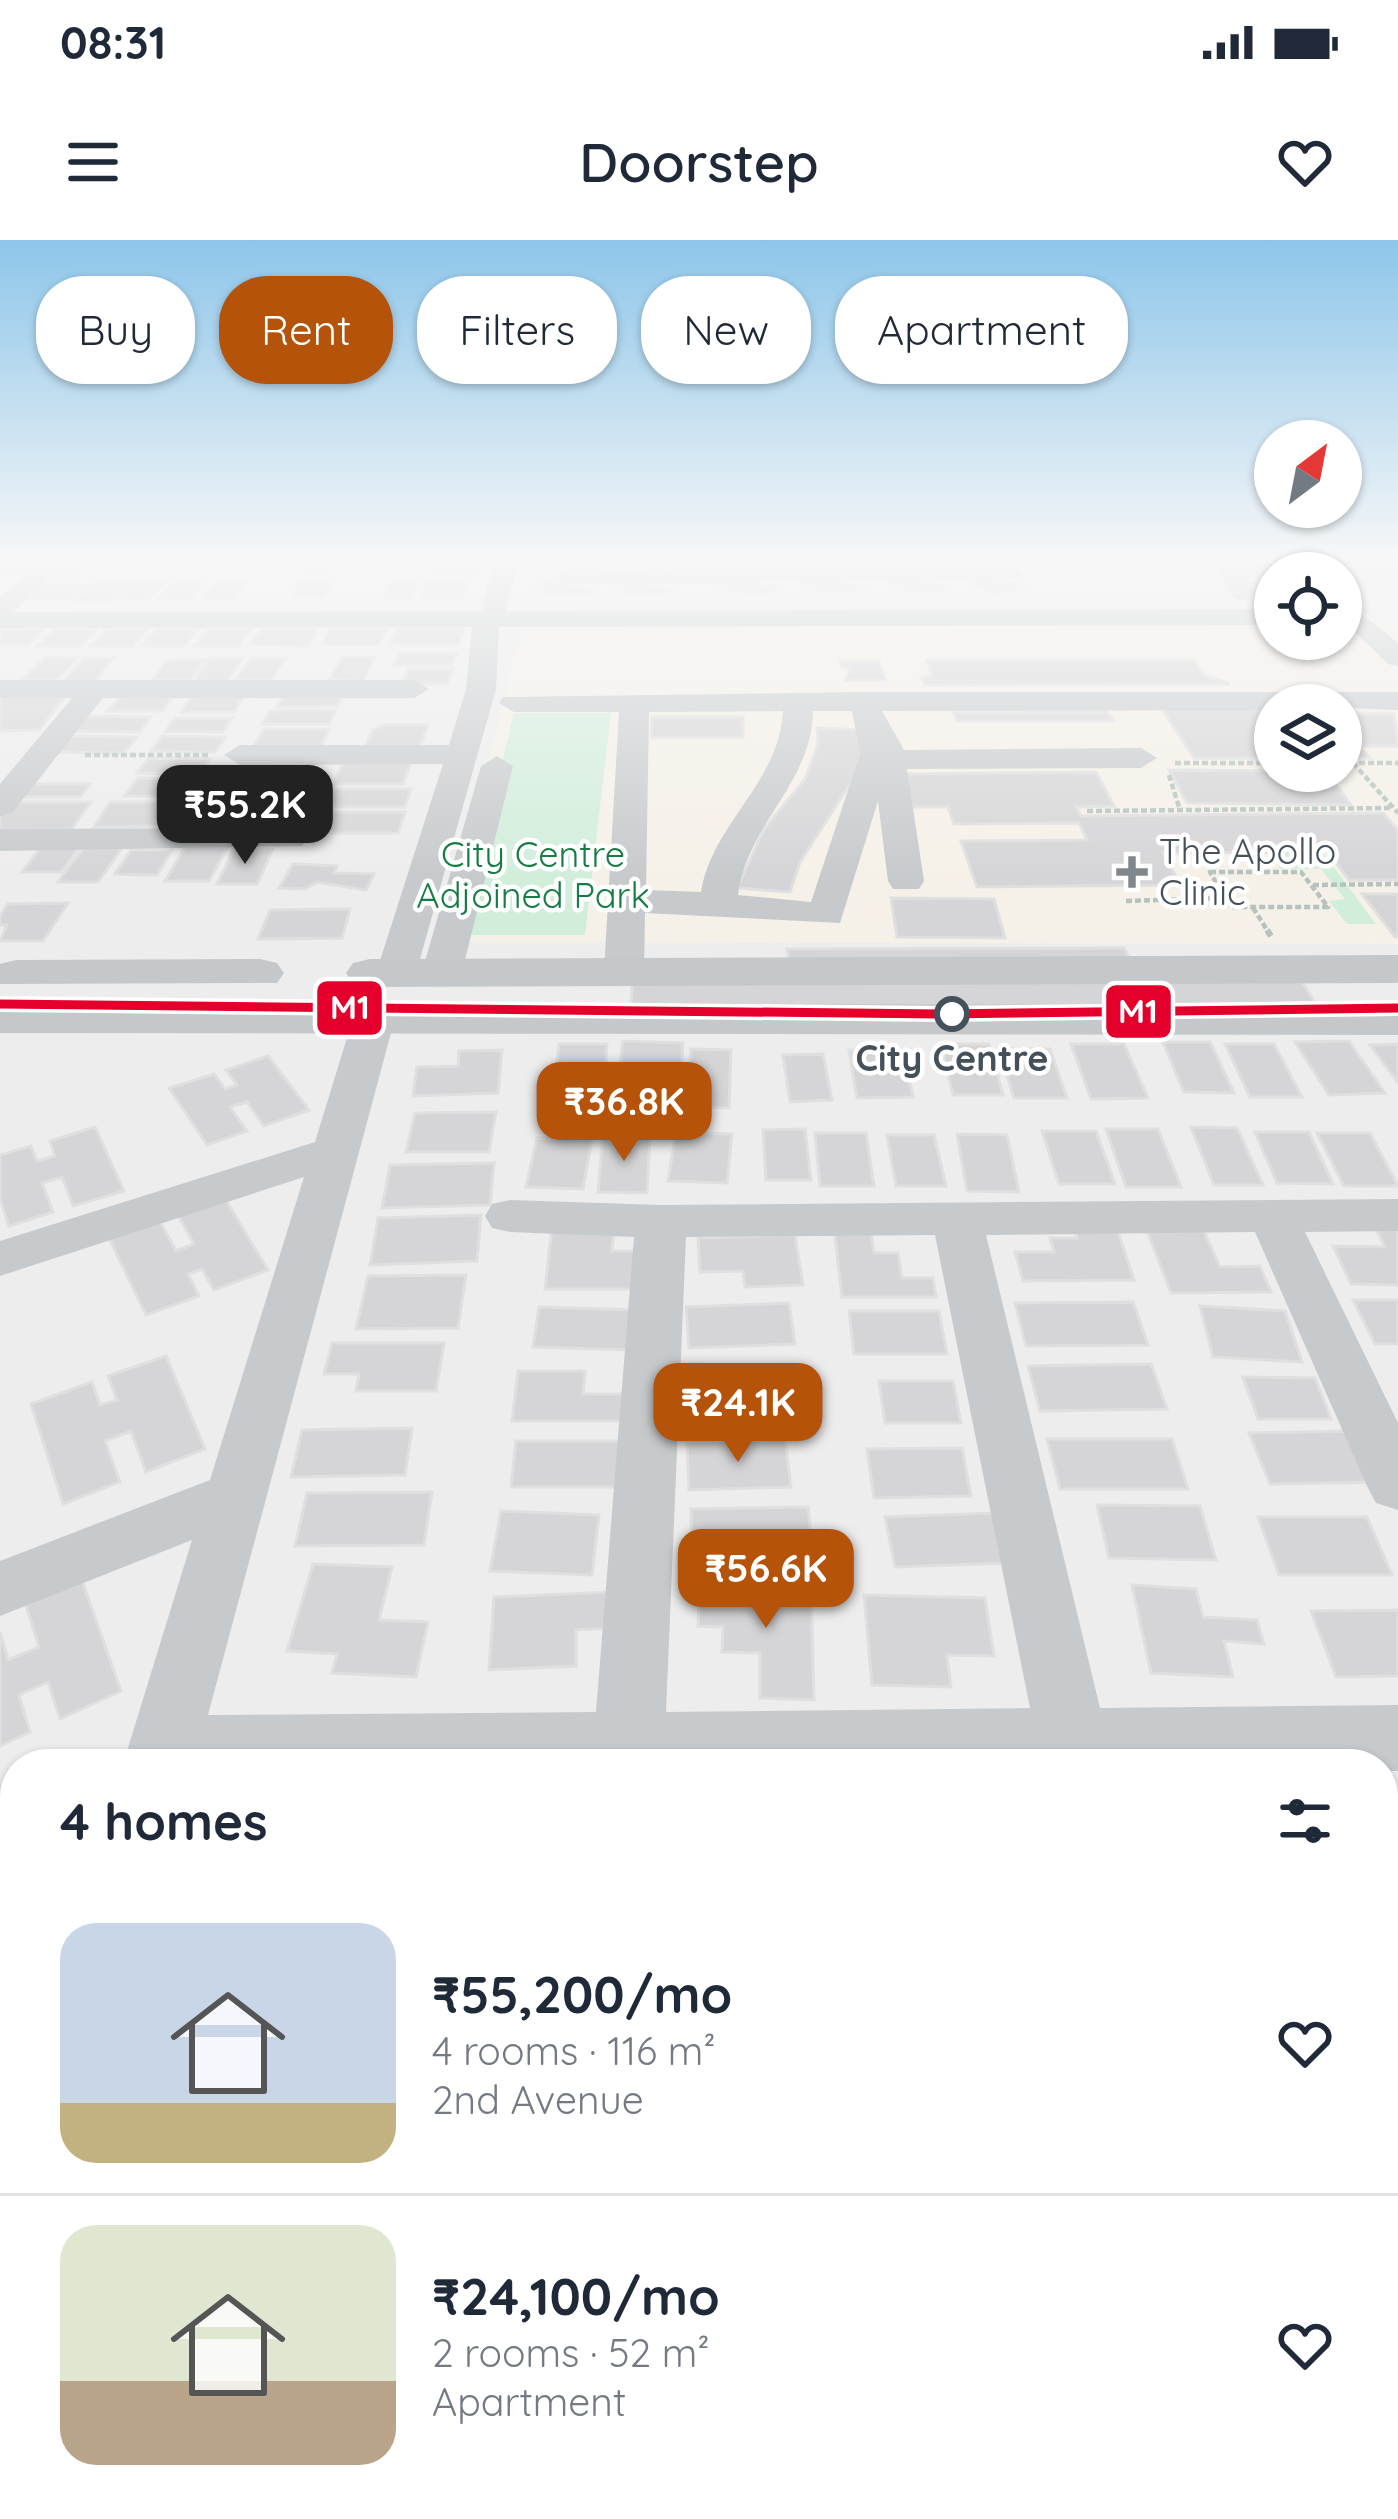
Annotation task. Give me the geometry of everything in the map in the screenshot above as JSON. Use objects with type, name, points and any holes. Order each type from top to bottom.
[{"type":"main road","points":[[0,1018],[117,1020],[404,988],[624,971],[1398,969]]},
{"type":"main road","points":[[117,1020],[142,973]]},
{"type":"main road","points":[[0,974],[142,973],[404,988],[1398,1020]]},
{"type":"street","points":[[404,988],[461,754],[492,665]]},
{"type":"street","points":[[471,721],[572,665]]},
{"type":"street","points":[[617,665],[634,703],[624,971]]},
{"type":"street","points":[[0,689],[414,689]]},
{"type":"street","points":[[0,806],[94,689]]},
{"type":"street","points":[[191,840],[278,689]]},
{"type":"street","points":[[879,723],[1110,702],[1398,701]]},
{"type":"street","points":[[163,1749],[335,1151],[404,988],[513,702]]},
{"type":"street","points":[[634,703],[798,702],[879,723],[1141,758],[1110,702]]},
{"type":"street","points":[[718,904],[718,878],[797,752],[798,702]]},
{"type":"street","points":[[624,902],[718,904],[826,916],[876,754],[879,723]]},
{"type":"street","points":[[879,723],[906,881]]},
{"type":"street","points":[[240,755],[461,754]]},
{"type":"street","points":[[0,840],[290,839]]},
{"type":"street","points":[[0,1259],[335,1151]]},
{"type":"street","points":[[1272,1215],[1398,1486]]},
{"type":"street","points":[[509,1216],[661,1221],[1398,1215]]},
{"type":"street","points":[[957,1219],[1074,1749]]},
{"type":"street","points":[[629,1744],[661,1221]]},
{"type":"street","points":[[0,1589],[236,1496]]},
{"type":"street","points":[[1144,1749],[1398,1738]]},
{"type":"street","points":[[434,1749],[629,1744],[908,1749]]},
{"type":"path","points":[[41,755],[240,755]]},
{"type":"path","points":[[1180,810],[1165,764],[1254,763]]},
{"type":"path","points":[[1362,763],[1398,763]]},
{"type":"path","points":[[1362,773],[1395,810]]},
{"type":"path","points":[[1087,811],[1395,810]]},
{"type":"path","points":[[1210,872],[1301,872],[1328,907],[1230,907],[1225,898],[1210,872]]},
{"type":"path","points":[[1311,885],[1398,884]]},
{"type":"path","points":[[1126,901],[1225,898]]},
{"type":"shaded area","points":[[512,665],[1398,665],[1398,944],[463,942],[445,932]]},
{"type":"green space","name":"City Centre Adjoined Park","points":[[514,713],[611,713],[585,935],[459,935]]},
{"type":"green space","points":[[1323,853],[1376,924],[1347,924],[1329,901],[1345,899],[1321,869],[1280,869],[1271,854]]},
{"type":"building","points":[[37,665],[71,665],[57,680],[23,680]]},
{"type":"building","points":[[77,665],[108,665],[94,682],[63,681]]},
{"type":"building","points":[[164,665],[201,665],[190,680],[152,680]]},
{"type":"building","points":[[205,665],[238,665],[227,681],[193,681]]},
{"type":"building","points":[[246,665],[280,665],[272,679],[236,679]]},
{"type":"building","points":[[337,665],[371,665],[363,681],[329,680]]},
{"type":"building","points":[[880,665],[885,680],[845,680],[850,668],[842,668]]},
{"type":"building","points":[[929,665],[1197,665],[1204,675],[1230,684],[925,685],[921,677],[932,676]]},
{"type":"building","points":[[408,669],[453,669],[447,684],[402,684]]},
{"type":"building","points":[[344,692],[338,706],[277,707],[285,693]]},
{"type":"building","points":[[176,693],[162,711],[108,711],[120,697]]},
{"type":"building","points":[[194,694],[245,694],[234,712],[181,712]]},
{"type":"building","points":[[66,695],[39,730],[0,731],[0,696]]},
{"type":"building","points":[[1254,708],[1254,758],[1194,758],[1162,709]]},
{"type":"building","points":[[336,710],[329,724],[262,724],[270,711]]},
{"type":"building","points":[[954,712],[1108,712],[1113,721],[957,721]]},
{"type":"building","points":[[1362,714],[1394,714],[1398,746],[1362,746]]},
{"type":"building","points":[[81,716],[151,717],[140,732],[68,731]]},
{"type":"building","points":[[652,717],[743,717],[743,737],[651,737]]},
{"type":"building","points":[[175,718],[232,718],[223,732],[165,732]]},
{"type":"building","points":[[383,725],[428,725],[420,746],[366,746],[372,730]]},
{"type":"building","points":[[817,728],[863,730],[859,770],[800,862],[790,892],[737,888],[764,829],[805,779],[818,744]]},
{"type":"building","points":[[264,729],[329,729],[321,746],[254,746]]},
{"type":"building","points":[[62,736],[137,737],[124,753],[48,752]]},
{"type":"building","points":[[162,736],[225,737],[215,752],[151,751]]},
{"type":"building","points":[[149,758],[210,759],[200,774],[137,773]]},
{"type":"building","points":[[249,762],[315,762],[307,779],[240,779]]},
{"type":"building","points":[[343,762],[411,762],[403,784],[334,784]]},
{"type":"building","points":[[1169,770],[1254,771],[1254,792],[1341,792],[1351,805],[1187,803]]},
{"type":"building","points":[[1096,772],[1114,806],[1076,807],[1081,816],[1383,813],[1398,830],[1398,880],[1349,880],[1323,845],[1297,845],[1302,852],[1163,853],[1181,885],[977,887],[961,841],[1087,840],[1079,823],[954,824],[948,807],[912,807],[902,774]]},
{"type":"building","points":[[138,778],[200,779],[188,797],[125,796]]},
{"type":"building","points":[[22,784],[90,784],[80,797],[11,797]]},
{"type":"building","points":[[233,784],[305,784],[298,798],[225,798]]},
{"type":"building","points":[[334,789],[411,789],[405,807],[326,807]]},
{"type":"building","points":[[9,802],[91,802],[71,830],[0,830],[0,813]]},
{"type":"building","points":[[110,802],[186,802],[172,826],[94,827]]},
{"type":"building","points":[[294,804],[286,825],[217,826],[227,805]]},
{"type":"building","points":[[330,812],[405,812],[398,833],[322,833]]},
{"type":"building","points":[[44,843],[82,844],[61,872],[22,872]]},
{"type":"building","points":[[186,845],[228,846],[209,881],[165,881]]},
{"type":"building","points":[[84,847],[122,848],[98,882],[58,882]]},
{"type":"building","points":[[234,849],[273,849],[257,884],[217,884]]},
{"type":"building","points":[[131,850],[172,850],[157,875],[115,874]]},
{"type":"building","points":[[293,864],[337,866],[334,873],[374,874],[366,890],[317,882],[305,889],[279,888]]},
{"type":"building","points":[[1362,894],[1398,894],[1398,937],[1395,937]]},
{"type":"building","points":[[891,898],[994,899],[1005,938],[897,937]]},
{"type":"building","points":[[68,903],[43,941],[0,941],[7,925],[0,925],[0,915],[8,904]]},
{"type":"building","points":[[350,909],[342,938],[258,939],[270,910]]},
{"type":"building","name":"City Centre","points":[[1124,948],[1132,964],[1290,962],[1317,1006],[631,1008],[633,964],[790,963],[787,949]]},
{"type":"building","points":[[623,1041],[683,1043],[679,1102],[615,1101]]},
{"type":"building","points":[[1349,1041],[1385,1093],[1329,1095],[1295,1042]]},
{"type":"building","points":[[1163,1042],[1210,1042],[1234,1093],[1184,1092]]},
{"type":"building","points":[[559,1044],[607,1044],[603,1101],[552,1101]]},
{"type":"building","points":[[941,1044],[989,1044],[1003,1095],[953,1095]]},
{"type":"building","points":[[1071,1044],[1124,1044],[1148,1098],[1091,1099]]},
{"type":"building","points":[[1225,1044],[1274,1044],[1302,1097],[1250,1097]]},
{"type":"building","points":[[1398,1044],[1398,1083],[1370,1045]]},
{"type":"building","points":[[691,1049],[731,1050],[729,1108],[687,1107]]},
{"type":"building","points":[[999,1049],[1050,1049],[1067,1098],[1014,1098]]},
{"type":"building","points":[[502,1050],[498,1093],[413,1096],[417,1067],[458,1066],[459,1051]]},
{"type":"building","points":[[849,1050],[903,1050],[913,1097],[857,1098]]},
{"type":"building","points":[[823,1054],[832,1100],[790,1102],[783,1055]]},
{"type":"building","points":[[268,1056],[309,1110],[264,1126],[247,1102],[230,1107],[247,1131],[207,1145],[169,1088],[214,1074],[225,1089],[237,1085],[226,1070]]},
{"type":"building","points":[[496,1112],[489,1152],[406,1152],[415,1113]]},
{"type":"building","points":[[95,1127],[124,1191],[73,1206],[62,1177],[42,1183],[53,1212],[9,1226],[0,1199],[0,1155],[31,1146],[37,1161],[55,1156],[50,1141]]},
{"type":"building","points":[[1191,1127],[1237,1128],[1263,1185],[1214,1185]]},
{"type":"building","points":[[805,1129],[811,1180],[766,1180],[763,1130]]},
{"type":"building","points":[[1106,1129],[1158,1129],[1181,1187],[1126,1187]]},
{"type":"building","points":[[1042,1131],[1096,1131],[1115,1184],[1059,1184]]},
{"type":"building","points":[[676,1132],[732,1134],[727,1183],[668,1181]]},
{"type":"building","points":[[1255,1132],[1309,1132],[1333,1184],[1277,1183]]},
{"type":"building","points":[[815,1133],[866,1133],[874,1186],[820,1186]]},
{"type":"building","points":[[1317,1133],[1370,1133],[1398,1186],[1344,1186]]},
{"type":"building","points":[[957,1134],[1007,1135],[1019,1192],[967,1191]]},
{"type":"building","points":[[603,1135],[650,1136],[647,1193],[598,1192]]},
{"type":"building","points":[[887,1135],[934,1135],[946,1186],[896,1186]]},
{"type":"building","points":[[537,1138],[592,1139],[583,1189],[526,1187]]},
{"type":"building","points":[[494,1163],[490,1205],[382,1208],[390,1165]]},
{"type":"building","points":[[224,1197],[268,1270],[214,1290],[202,1269],[188,1274],[199,1296],[146,1315],[108,1236],[159,1219],[176,1251],[194,1244],[177,1213]]},
{"type":"building","points":[[481,1215],[477,1261],[370,1265],[378,1218]]},
{"type":"building","points":[[1373,1223],[1398,1224],[1398,1285],[1351,1284],[1333,1246],[1385,1247]]},
{"type":"building","points":[[1074,1226],[1116,1226],[1134,1280],[1023,1281],[1015,1252],[1054,1252],[1050,1238],[1077,1238]]},
{"type":"building","points":[[552,1227],[614,1227],[612,1251],[636,1251],[635,1289],[545,1289]]},
{"type":"building","points":[[1202,1227],[1220,1267],[1260,1266],[1271,1292],[1171,1293],[1146,1228]]},
{"type":"building","points":[[834,1228],[870,1228],[874,1253],[898,1253],[902,1278],[933,1278],[936,1297],[842,1297]]},
{"type":"building","points":[[795,1235],[803,1285],[745,1287],[743,1271],[700,1272],[698,1238]]},
{"type":"building","points":[[466,1275],[458,1328],[356,1329],[368,1276]]},
{"type":"building","points":[[1353,1300],[1398,1300],[1398,1344],[1375,1344]]},
{"type":"building","points":[[1133,1302],[1148,1345],[1026,1346],[1015,1303]]},
{"type":"building","points":[[789,1303],[795,1344],[689,1348],[686,1307]]},
{"type":"building","points":[[1200,1306],[1285,1311],[1302,1362],[1213,1357]]},
{"type":"building","points":[[539,1307],[632,1310],[628,1350],[533,1347]]},
{"type":"building","points":[[849,1311],[939,1311],[947,1354],[854,1354]]},
{"type":"building","points":[[332,1343],[444,1343],[436,1391],[356,1391],[359,1374],[324,1374]]},
{"type":"building","points":[[166,1356],[205,1449],[146,1472],[131,1431],[105,1441],[120,1482],[63,1504],[31,1404],[92,1382],[100,1405],[117,1400],[108,1376]]},
{"type":"building","points":[[693,1364],[792,1368],[792,1416],[689,1412]]},
{"type":"building","points":[[1151,1364],[1167,1409],[1040,1411],[1028,1366]]},
{"type":"building","points":[[518,1371],[585,1371],[583,1394],[630,1394],[628,1421],[512,1421]]},
{"type":"building","points":[[1243,1377],[1315,1378],[1331,1419],[1258,1419]]},
{"type":"building","points":[[879,1381],[953,1381],[961,1423],[885,1423]]},
{"type":"building","points":[[412,1428],[405,1475],[291,1477],[302,1430]]},
{"type":"building","points":[[1355,1431],[1379,1482],[1270,1484],[1249,1433]]},
{"type":"building","points":[[785,1439],[791,1487],[689,1490],[687,1442]]},
{"type":"building","points":[[1047,1439],[1172,1439],[1188,1489],[1060,1489]]},
{"type":"building","points":[[516,1441],[620,1441],[618,1487],[511,1487]]},
{"type":"building","points":[[962,1448],[971,1496],[874,1498],[867,1449]]},
{"type":"building","points":[[432,1492],[424,1545],[295,1546],[307,1493]]},
{"type":"building","points":[[1097,1505],[1200,1506],[1216,1560],[1109,1558]]},
{"type":"building","points":[[808,1507],[814,1563],[693,1565],[691,1509]]},
{"type":"building","points":[[501,1511],[599,1515],[592,1575],[490,1571]]},
{"type":"building","points":[[995,1513],[1007,1563],[895,1567],[885,1517]]},
{"type":"building","points":[[1258,1517],[1367,1517],[1392,1575],[1279,1575]]},
{"type":"building","points":[[313,1564],[392,1567],[379,1620],[428,1622],[416,1677],[332,1673],[337,1654],[287,1651]]},
{"type":"building","points":[[79,1572],[121,1691],[60,1719],[48,1682],[19,1695],[30,1732],[0,1746],[0,1632],[8,1660],[39,1647],[23,1596]]},
{"type":"building","points":[[700,1580],[811,1584],[814,1700],[760,1698],[760,1653],[722,1652],[723,1627],[698,1626]]},
{"type":"building","points":[[1132,1585],[1196,1589],[1203,1617],[1257,1620],[1264,1644],[1224,1641],[1233,1677],[1151,1673]]},
{"type":"building","points":[[611,1592],[612,1628],[576,1630],[576,1666],[489,1670],[494,1597]]},
{"type":"building","points":[[864,1595],[985,1598],[994,1656],[947,1655],[951,1687],[872,1685]]},
{"type":"building","points":[[1398,1610],[1398,1676],[1336,1677],[1311,1611]]},
{"type":"transit line","name":"M1","points":[[0,1004],[939,1014],[1398,1008]]},
{"type":"place","name":"The Apollo Clinic","points":[[1132,872]]},
{"type":"place","name":"City Centre","points":[[952,1014]]}]
